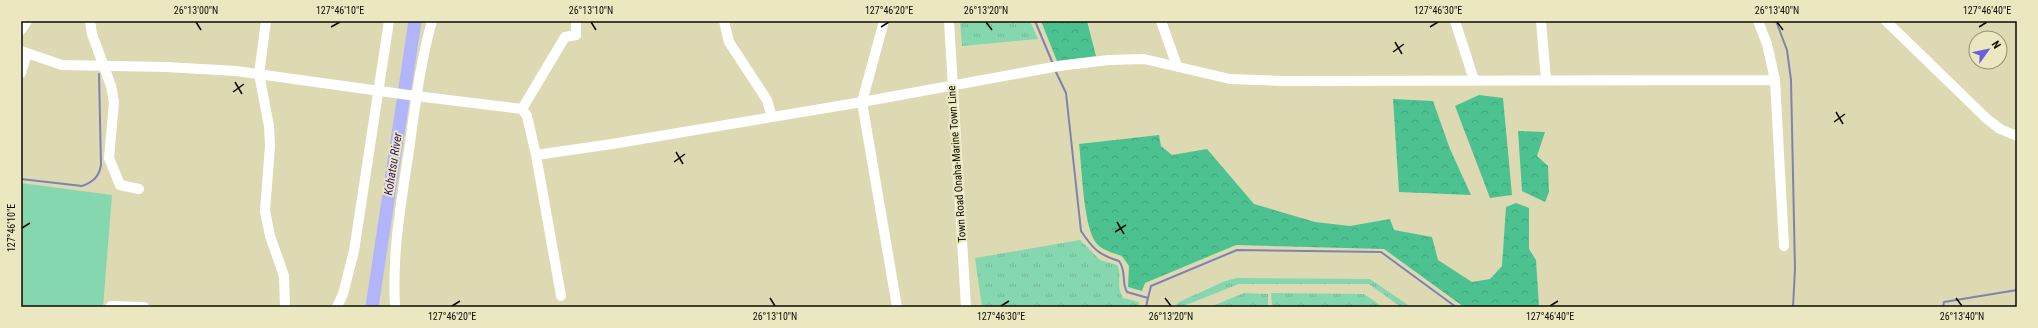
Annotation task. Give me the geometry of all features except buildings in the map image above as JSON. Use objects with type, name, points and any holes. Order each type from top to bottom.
[{"type":"street","points":[[21,30],[27,21]]},
{"type":"street","points":[[90,21],[92,34],[102,65],[111,86],[114,102],[109,158],[120,184],[139,189]]},
{"type":"street","points":[[266,21],[260,74],[269,126],[270,146],[265,211],[270,236],[284,276],[285,307]]},
{"type":"street","points":[[337,307],[343,294],[354,251],[381,92],[389,21]]},
{"type":"street","points":[[395,307],[393,273],[395,241],[414,96],[432,21]]},
{"type":"street","points":[[522,108],[566,37],[576,35],[576,21]]},
{"type":"street","points":[[724,21],[730,42],[767,100],[772,117]]},
{"type":"street","points":[[884,21],[862,102],[897,307]]},
{"type":"street","name":"Town Road Onaha-Marine Town Line","points":[[949,21],[966,307]]},
{"type":"street","points":[[1161,21],[1177,66]]},
{"type":"street","points":[[1455,21],[1474,80]]},
{"type":"street","points":[[1541,21],[1546,80]]},
{"type":"street","points":[[1758,21],[1767,44],[1775,80],[1784,246]]},
{"type":"street","points":[[1886,21],[1987,119],[2000,129],[2017,136]]},
{"type":"street","points":[[21,73],[24,52],[62,65],[188,68],[260,74],[381,92],[522,108]]},
{"type":"street","points":[[536,155],[612,144],[862,102],[1055,67],[1108,60],[1144,59],[1210,75],[1249,80],[1359,82],[1474,80],[1775,80]]},
{"type":"street","points":[[522,108],[527,116],[536,155],[561,296]]},
{"type":"street","points":[[112,306],[144,307]]},
{"type":"green space","points":[[960,21],[1030,21],[1038,39],[962,46]]},
{"type":"green space","points":[[1041,21],[1087,21],[1096,56],[1057,61]]},
{"type":"green space","points":[[1479,95],[1503,98],[1512,195],[1490,198],[1455,106]]},
{"type":"green space","points":[[1393,99],[1433,101],[1450,149],[1471,195],[1399,192]]},
{"type":"green space","points":[[1518,131],[1545,132],[1537,156],[1548,166],[1549,192],[1545,202],[1522,191]]},
{"type":"green space","points":[[1159,135],[1161,146],[1172,155],[1207,149],[1254,204],[1315,222],[1350,226],[1390,219],[1394,230],[1432,237],[1438,260],[1472,282],[1490,279],[1502,266],[1506,207],[1516,203],[1529,208],[1529,249],[1536,260],[1539,307],[1464,307],[1384,249],[1236,245],[1145,283],[1142,291],[1128,287],[1129,266],[1122,256],[1109,252],[1097,244],[1092,236],[1086,212],[1079,144]]},
{"type":"green space","points":[[21,183],[112,195],[103,307],[21,307]]},
{"type":"green space","points":[[1080,240],[1100,260],[1117,265],[1119,269],[1119,285],[1123,298],[1139,302],[1138,307],[982,307],[975,258]]},
{"type":"green space","points":[[1237,278],[1370,279],[1411,307],[1401,307],[1369,284],[1239,284],[1181,307],[1174,307],[1179,302],[1225,281]]},
{"type":"green space","points":[[1244,293],[1268,294],[1268,307],[1210,307]]},
{"type":"green space","points":[[1271,293],[1364,294],[1383,307],[1272,307]]},
{"type":"waterway","name":"Kohatsu River","points":[[372,307],[415,21]]},
{"type":"waterway","points":[[1035,21],[1053,64]]},
{"type":"waterway","points":[[1776,21],[1787,50],[1791,80],[1795,269],[1793,307]]},
{"type":"waterway","points":[[1055,70],[1066,93],[1081,231],[1101,254],[1119,261],[1123,269],[1124,284],[1127,292],[1148,298],[1146,307]]},
{"type":"waterway","points":[[21,179],[82,186],[89,183],[97,176],[101,165],[99,74]]},
{"type":"waterway","points":[[1148,298],[1151,286],[1237,250],[1381,252],[1456,307]]},
{"type":"waterway","points":[[1943,307],[1944,302],[2017,290]]}]
